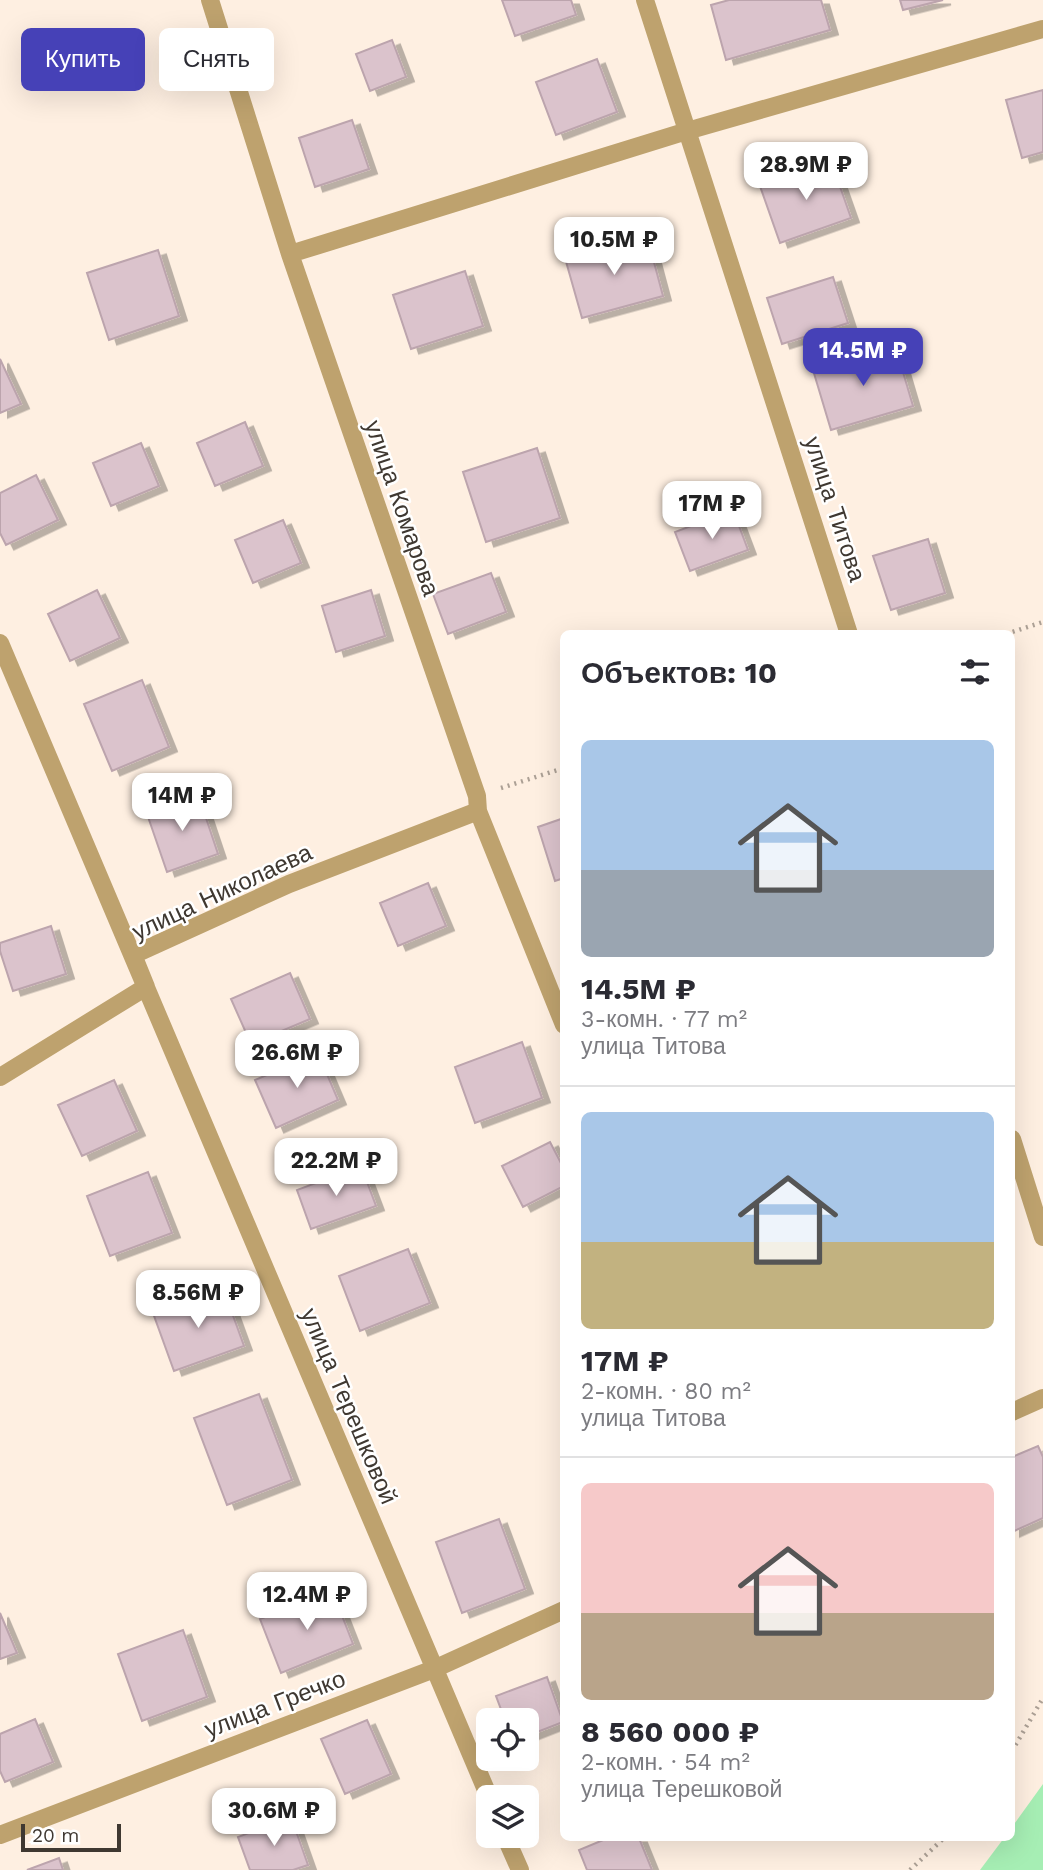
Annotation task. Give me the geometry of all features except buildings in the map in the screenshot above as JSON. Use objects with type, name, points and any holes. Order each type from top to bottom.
[{"type":"street","name":"улица Комарова","points":[[210,0],[290,254],[477,804],[560,1015]]},
{"type":"street","name":"улица Титова","points":[[645,0],[848,630]]},
{"type":"street","points":[[290,254],[687,131],[1043,29]]},
{"type":"street","points":[[0,643],[133,955]]},
{"type":"street","name":"улица Николаева","points":[[146,988],[133,955],[289,884],[477,804]]},
{"type":"street","points":[[0,1077],[146,988]]},
{"type":"street","name":"улица Терешковой","points":[[146,988],[484,1785]]},
{"type":"street","points":[[1015,1148],[1043,1237]]},
{"type":"street","points":[[1015,1411],[1043,1398]]},
{"type":"street","name":"улица Гречко","points":[[0,1835],[434,1669],[560,1612]]},
{"type":"street","points":[[510,1848],[520,1870]]},
{"type":"path","points":[[1015,631],[1043,622]]},
{"type":"path","points":[[477,804],[560,770]]},
{"type":"path","points":[[1015,1746],[1043,1698]]},
{"type":"path","points":[[910,1870],[941,1841]]},
{"type":"green space","points":[[1043,1784],[1043,1870],[980,1870],[1002,1841],[1015,1841],[1015,1823]]}]
